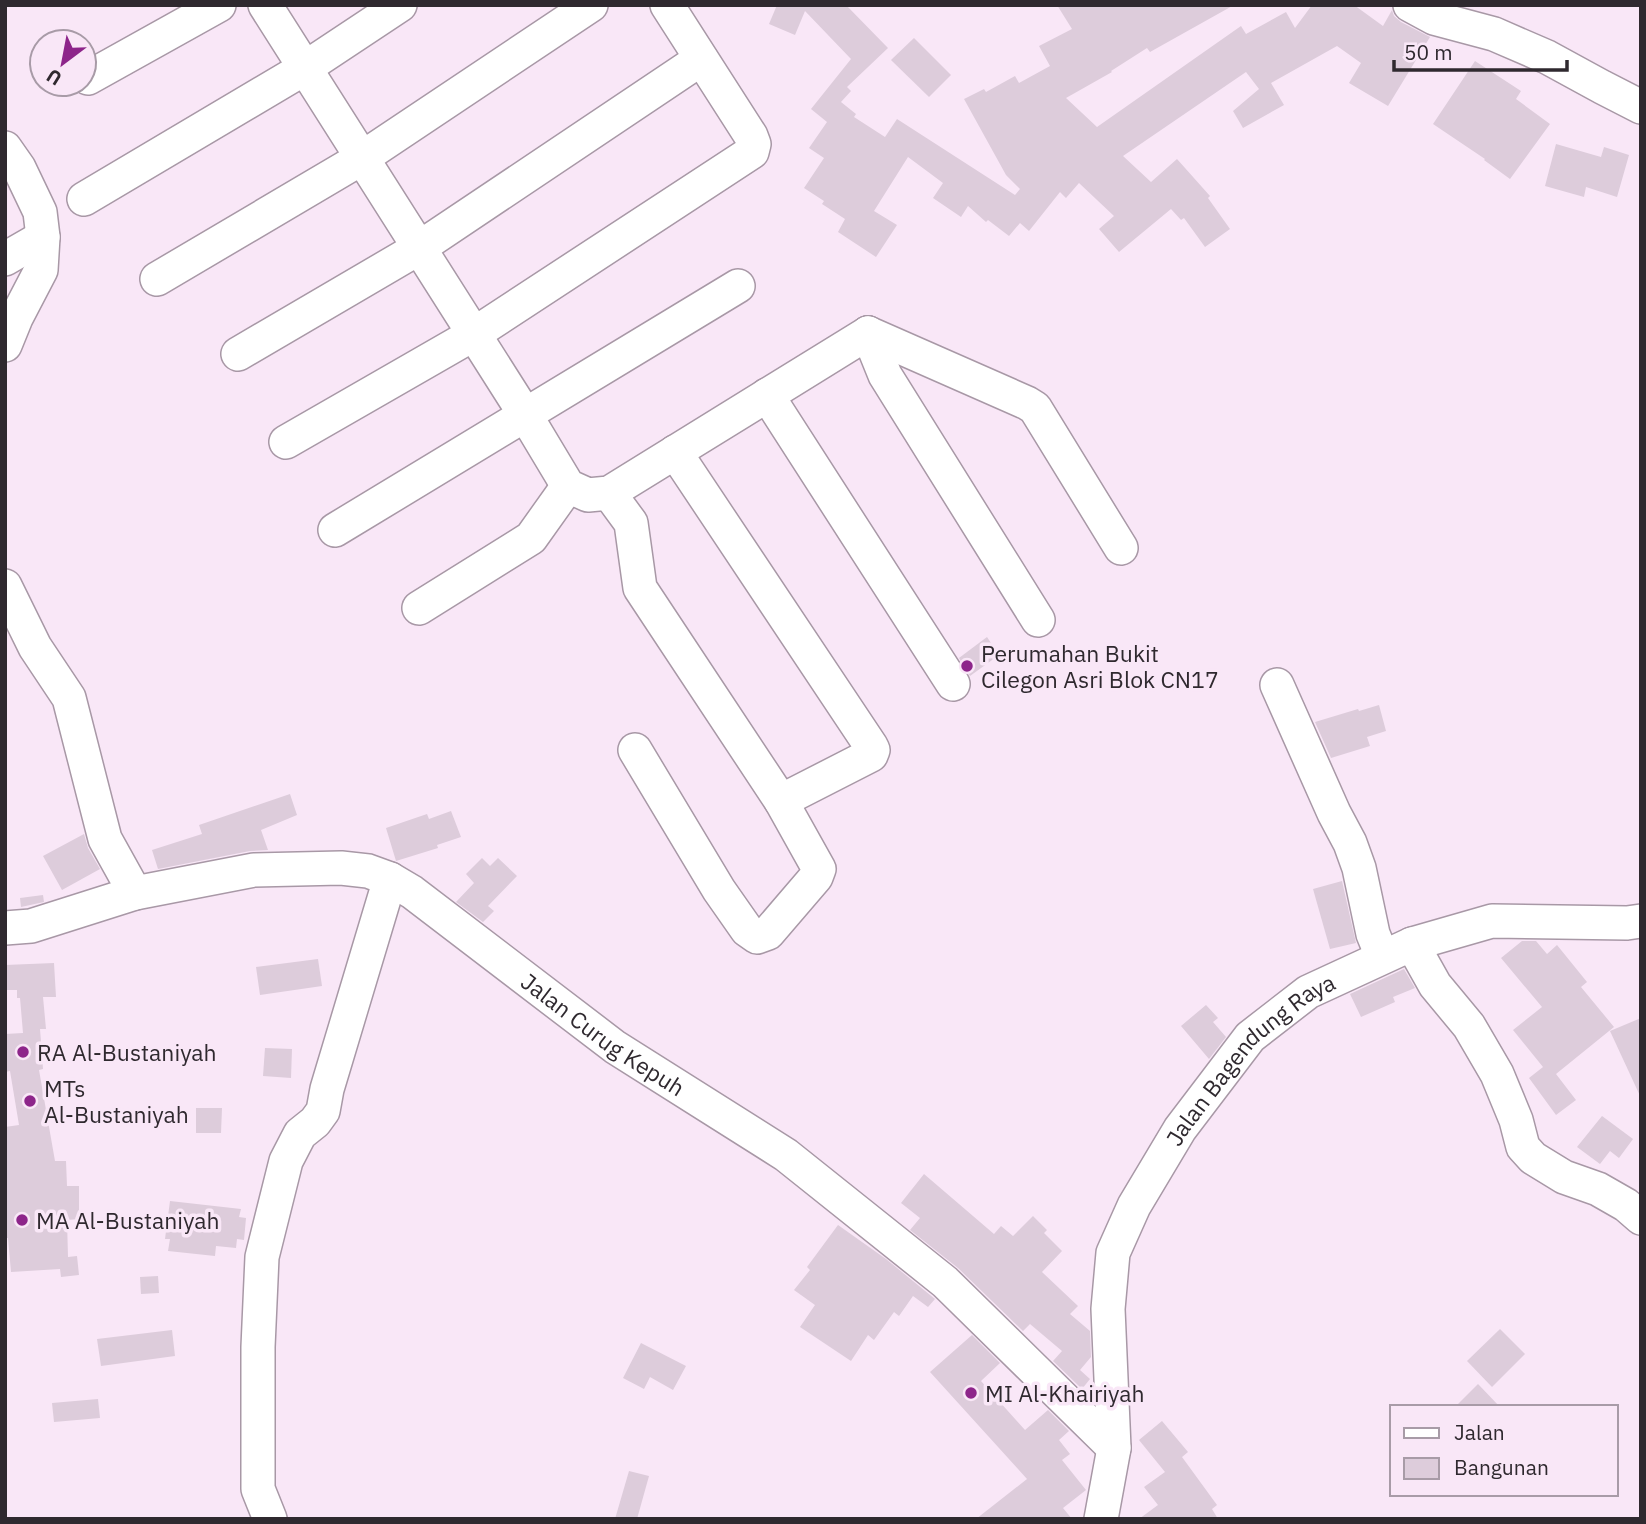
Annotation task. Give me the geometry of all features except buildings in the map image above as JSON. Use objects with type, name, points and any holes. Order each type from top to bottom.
[{"type":"street","points":[[98,72],[219,5]]},
{"type":"street","points":[[265,5],[568,486],[588,495],[609,493],[868,332]]},
{"type":"street","points":[[84,200],[305,68],[400,5]]},
{"type":"street","points":[[157,279],[362,158],[591,5]]},
{"type":"street","points":[[286,442],[474,334],[752,152],[754,144],[751,136],[667,5]]},
{"type":"street","points":[[1410,5],[1434,18],[1505,38],[1641,107]]},
{"type":"street","points":[[238,354],[419,248],[701,60]]},
{"type":"street","points":[[5,148],[19,168],[40,212],[43,237],[41,270],[5,345]]},
{"type":"street","points":[[5,259],[43,237]]},
{"type":"street","points":[[335,530],[738,286]]},
{"type":"street","points":[[868,332],[1035,408],[1121,548]]},
{"type":"street","points":[[868,332],[885,375],[1038,620]]},
{"type":"street","points":[[767,395],[953,684]]},
{"type":"street","points":[[675,452],[873,750],[871,755],[781,801]]},
{"type":"street","points":[[419,608],[531,538],[568,486]]},
{"type":"street","points":[[609,493],[631,523],[640,588],[781,801],[819,869],[816,877],[768,933],[757,937],[747,930],[719,890],[635,750]]},
{"type":"street","points":[[5,586],[35,648],[69,698],[105,839],[135,893]]},
{"type":"street","points":[[1277,685],[1350,843],[1359,868],[1373,934],[1397,950],[1435,985],[1469,1026],[1497,1074],[1516,1120],[1523,1147],[1533,1158],[1564,1177],[1598,1189],[1626,1205],[1641,1218]]},
{"type":"street","name":"Jalan Curug Kepuh","points":[[5,928],[31,926],[135,893],[254,870],[341,868],[368,871],[390,879],[412,892],[615,1047],[786,1155],[945,1282],[1114,1448]]},
{"type":"street","points":[[270,1519],[258,1489],[258,1347],[262,1257],[286,1161],[300,1134],[315,1122],[323,1111],[327,1089],[390,879]]},
{"type":"street","name":"Jalan Bagendung Raya","points":[[1101,1519],[1114,1448],[1108,1309],[1113,1253],[1134,1206],[1180,1129],[1250,1037],[1308,992],[1397,950],[1492,921],[1641,921]]},
{"type":"place","name":"Perumahan Bukit Cilegon Asri Blok CN17","points":[[967,666]]},
{"type":"place","name":"RA Al-Bustaniyah","points":[[23,1052]]},
{"type":"place","name":"MTs Al-Bustaniyah","points":[[30,1101]]},
{"type":"place","name":"MA Al-Bustaniyah","points":[[22,1220]]},
{"type":"place","name":"MI Al-Khairiyah","points":[[971,1393]]}]
